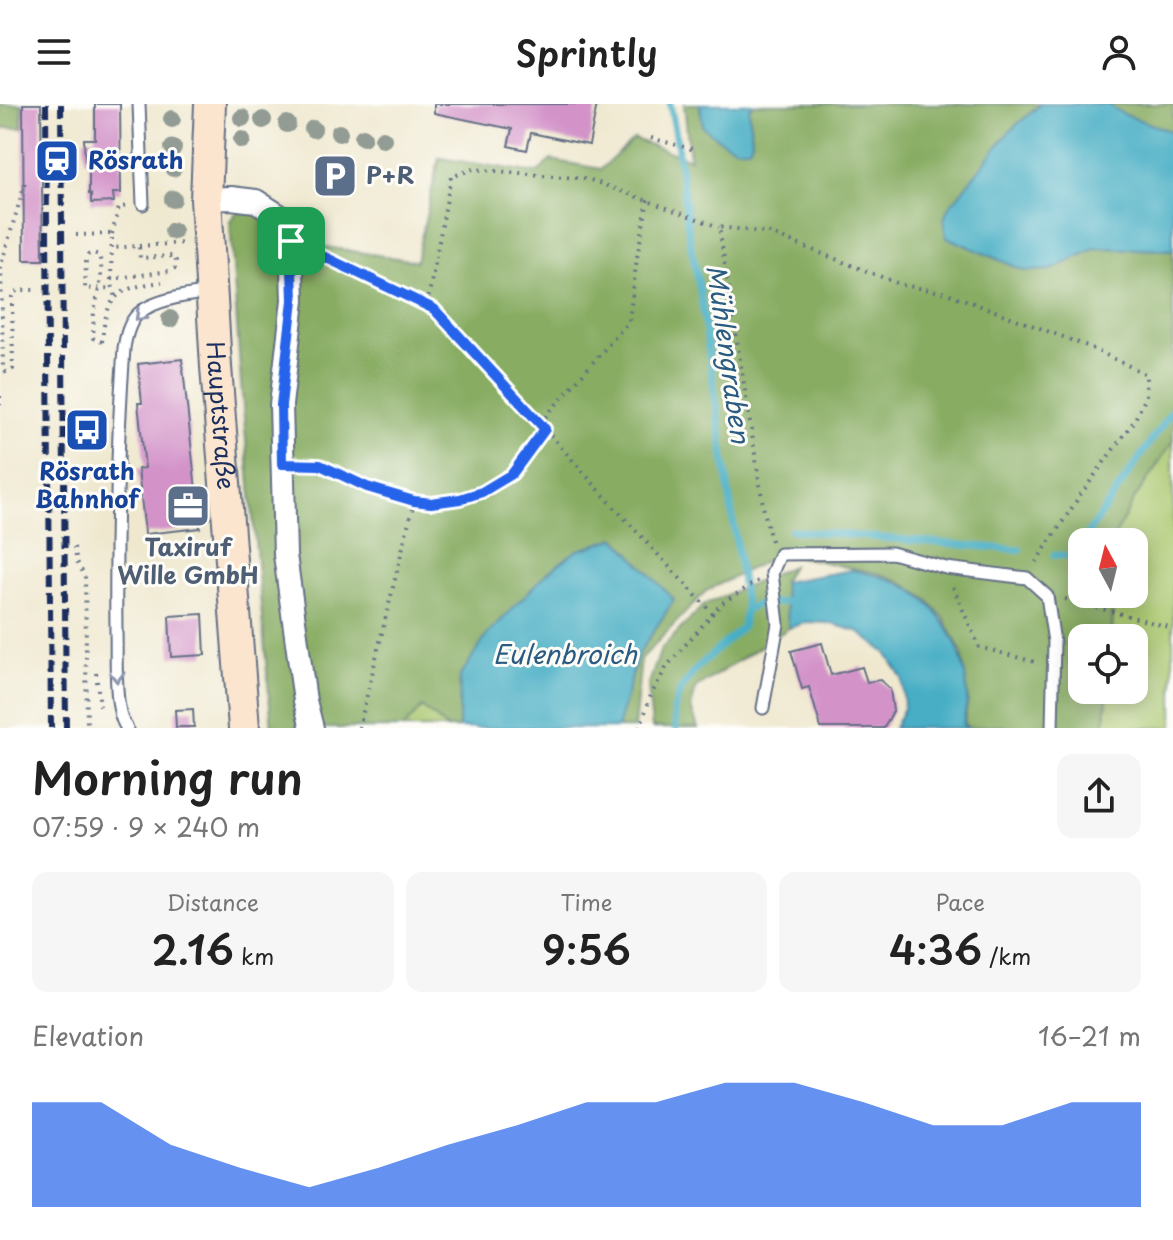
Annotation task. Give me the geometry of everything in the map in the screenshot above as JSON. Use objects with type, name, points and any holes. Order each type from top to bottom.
[{"type":"main road","name":"Hauptstraße","points":[[210,104],[206,199],[211,292],[244,728]]},
{"type":"street","points":[[206,199],[256,201],[281,217],[289,228],[293,300],[281,405],[285,555],[305,701],[312,728]]},
{"type":"lane","points":[[139,104],[143,204]]},
{"type":"lane","points":[[127,728],[122,723],[117,695],[117,472],[124,348],[128,330],[138,314],[156,304],[211,292]]},
{"type":"lane","points":[[763,708],[778,624],[772,573],[780,554],[892,553],[946,568],[1027,578],[1047,596],[1054,642],[1052,728]]},
{"type":"path","points":[[651,138],[695,150]]},
{"type":"path","points":[[427,305],[451,177],[473,169],[588,179],[719,227],[769,233],[902,285],[947,293],[1087,346],[1146,374],[1146,397],[1134,421],[1038,557]]},
{"type":"path","points":[[25,183],[1,265],[1,348],[6,372],[13,369],[12,297],[14,292],[35,290]]},
{"type":"path","points":[[540,423],[629,321],[648,200]]},
{"type":"path","points":[[115,298],[111,279],[112,234],[119,207],[143,204]]},
{"type":"path","points":[[719,227],[769,538]]},
{"type":"path","points":[[76,235],[112,234]]},
{"type":"path","points":[[291,241],[434,309],[713,614]]},
{"type":"path","points":[[112,248],[187,242]]},
{"type":"path","points":[[111,279],[175,268],[173,256],[140,258],[139,246]]},
{"type":"path","points":[[112,288],[100,289],[85,289],[88,255],[99,255],[101,260],[100,289],[94,313],[93,338],[102,342],[104,319],[115,298],[137,285],[172,281]]},
{"type":"path","points":[[0,396],[0,405]]},
{"type":"path","points":[[282,464],[320,465],[367,487],[431,503],[482,492],[512,474],[545,429]]},
{"type":"path","points":[[359,728],[414,501]]},
{"type":"path","points":[[74,547],[77,562],[85,576],[87,728]]},
{"type":"path","points":[[946,568],[979,647],[1048,666],[1054,672]]},
{"type":"path","points":[[640,728],[651,695],[667,666],[722,603],[772,573]]},
{"type":"path","points":[[1047,596],[1173,628]]},
{"type":"green space","points":[[0,104],[22,104],[22,128],[0,128]]},
{"type":"green space","points":[[684,104],[700,104],[700,111],[752,141],[749,109],[753,104],[1041,104],[1010,131],[982,168],[946,237],[1025,271],[1051,270],[1096,248],[1173,250],[1173,441],[1119,528],[1068,528],[1068,608],[1113,608],[1112,624],[1068,624],[1068,704],[1107,704],[1104,728],[1007,728],[999,725],[969,728],[964,724],[968,700],[962,653],[944,618],[928,600],[900,581],[880,574],[781,553],[706,591],[641,659],[634,728],[617,728],[638,655],[674,600],[616,538],[576,551],[546,574],[519,604],[460,676],[459,728],[448,728],[422,707],[403,728],[272,728],[241,384],[230,221],[235,214],[257,211],[300,243],[416,261],[439,158],[537,173],[551,160],[601,169],[634,139],[690,159]]},
{"type":"green space","points":[[1107,104],[1173,104],[1173,132],[1123,114]]},
{"type":"green space","points":[[1173,441],[1173,728],[1104,728],[1107,704],[1148,704],[1148,624],[1112,624],[1113,608],[1148,608],[1148,528],[1119,528]]},
{"type":"green space","points":[[792,566],[783,582],[789,628],[696,688],[691,708],[698,728],[652,728],[648,686],[661,649],[704,605]]},
{"type":"green space","points":[[422,707],[448,728],[403,728]]},
{"type":"water","points":[[700,104],[753,104],[749,109],[750,147],[731,146],[703,127]]},
{"type":"water","points":[[1041,104],[1107,104],[1123,114],[1173,132],[1173,250],[1096,248],[1051,270],[1025,271],[946,237],[944,220],[947,210],[1010,131]]},
{"type":"water","name":"Eulenbroich","points":[[616,538],[674,600],[638,655],[617,728],[459,728],[460,676],[488,634],[546,574],[576,551]]},
{"type":"water","points":[[852,570],[899,583],[928,603],[940,617],[950,632],[963,665],[967,700],[963,725],[968,728],[894,728],[904,708],[902,678],[886,653],[857,631],[828,623],[809,622],[789,628],[783,582]]},
{"type":"building","points":[[23,104],[41,104],[43,260],[24,260]]},
{"type":"building","points":[[95,104],[120,104],[121,193],[113,193],[114,202],[91,203],[89,194],[89,161],[85,161],[84,139],[95,139]]},
{"type":"building","points":[[434,104],[597,104],[589,145],[531,133],[527,150],[508,146],[512,129],[434,113]]},
{"type":"building","points":[[182,359],[200,528],[145,534],[138,469],[145,468],[138,403],[142,403],[138,364]]},
{"type":"building","points":[[203,614],[205,655],[171,657],[169,616]]},
{"type":"building","points":[[822,643],[831,675],[862,667],[867,682],[880,680],[890,689],[893,711],[884,728],[821,728],[809,687],[802,689],[791,651]]},
{"type":"building","points":[[193,709],[194,727],[176,727],[175,710]]},
{"type":"waterway","name":"Mühlengraben","points":[[670,104],[746,610],[742,627],[697,668],[680,691],[674,710],[676,728]]},
{"type":"waterway","name":"Mühlengraben","points":[[1092,528],[1173,409]]},
{"type":"waterway","name":"Mühlengraben","points":[[791,530],[1020,550]]},
{"type":"waterway","name":"Mühlengraben","points":[[1054,555],[1068,556]]},
{"type":"waterway","name":"Mühlengraben","points":[[746,610],[756,605],[794,601]]},
{"type":"railway","points":[[46,104],[51,728]]},
{"type":"railway","points":[[61,104],[66,728]]},
{"type":"place","name":"Rösrath","points":[[57,161]]},
{"type":"place","name":"P+R","points":[[335,176]]},
{"type":"place","name":"Rösrath Bahnhof","points":[[87,430]]},
{"type":"place","name":"Taxiruf Wille GmbH","points":[[188,506]]},
{"type":"route","points":[[291,241],[434,309],[545,429],[512,474],[482,492],[431,503],[367,487],[320,465],[282,464],[281,405],[293,300],[291,241]]}]
